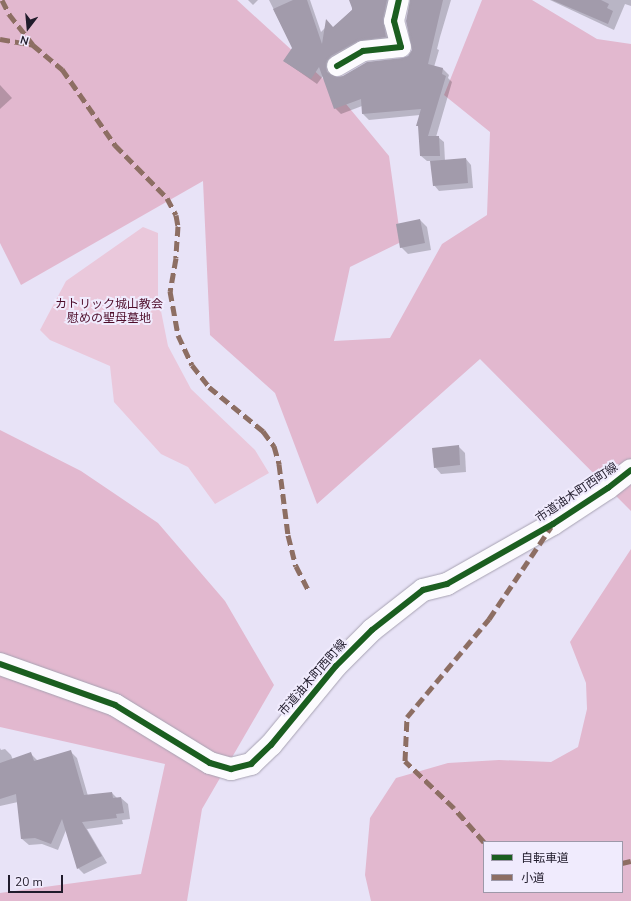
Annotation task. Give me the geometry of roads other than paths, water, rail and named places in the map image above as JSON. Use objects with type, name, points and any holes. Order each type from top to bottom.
[{"type":"street","points":[[337,66],[363,51],[401,47],[394,21],[399,0]]},
{"type":"street","name":"市道油木町西町線","points":[[0,664],[115,705],[210,763],[231,769],[251,764],[271,745],[336,666],[372,630],[422,590],[447,584],[553,524],[608,488],[631,470]]},
{"type":"park label","name":"カトリック城山教会 慰めの聖母墓地","points":[[109,312]]}]
